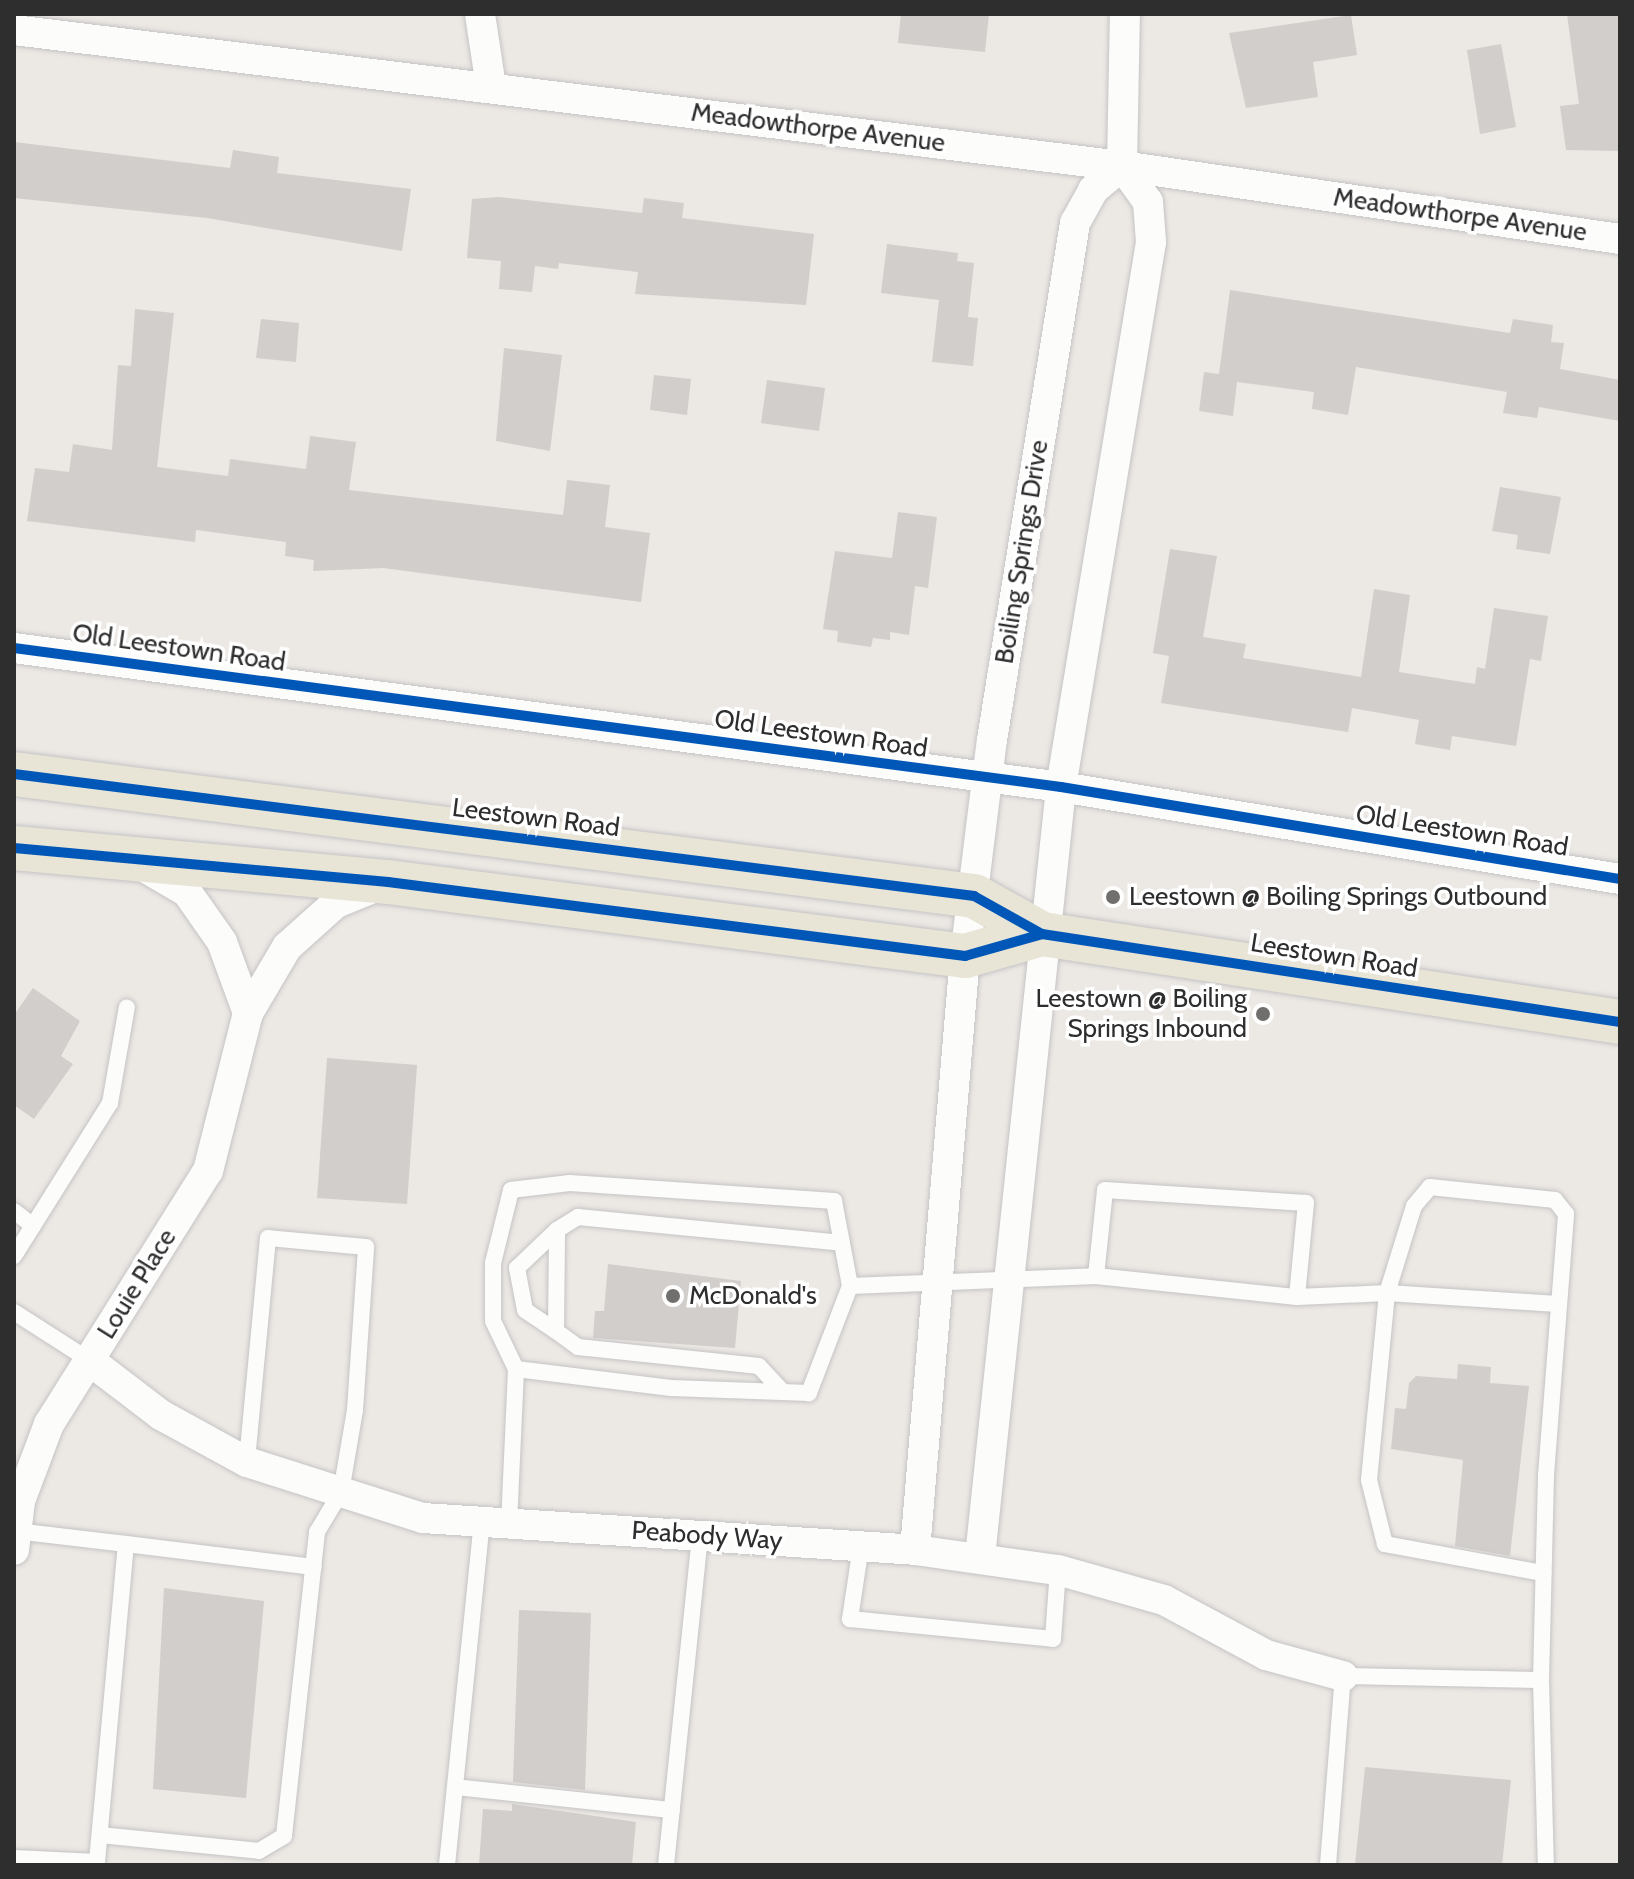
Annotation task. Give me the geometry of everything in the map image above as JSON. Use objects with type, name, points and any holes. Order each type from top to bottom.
[{"type":"main road","name":"Leestown Road","points":[[14,774],[974,896],[1042,934],[1620,1022]]},
{"type":"main road","name":"Leestown Road","points":[[14,848],[388,882],[965,956],[1042,934]]},
{"type":"street","points":[[480,14],[491,87]]},
{"type":"street","points":[[980,1557],[1011,1283],[1042,934],[1061,787],[1151,242],[1148,202],[1122,166],[1125,14]]},
{"type":"street","name":"Meadowthorpe Avenue","points":[[14,30],[1122,166],[1620,239]]},
{"type":"street","name":"Boiling Springs Drive","points":[[915,1550],[965,956],[988,778],[1075,223],[1093,190],[1122,166]]},
{"type":"street","name":"Old Leestown Road","points":[[14,648],[1061,787],[1620,879]]},
{"type":"street","points":[[132,860],[187,892],[222,942],[248,1013]]},
{"type":"street","name":"Louie Place","points":[[15,1541],[17,1500],[49,1424],[208,1171],[248,1013],[287,947],[336,903],[388,882]]},
{"type":"street","name":"Peabody Way","points":[[89,1360],[161,1415],[247,1462],[423,1518],[915,1550],[1058,1570],[1164,1600],[1266,1655],[1343,1676]]},
{"type":"lane","points":[[14,1256],[110,1103],[127,1007]]},
{"type":"lane","points":[[447,1865],[455,1787],[496,1523],[516,1369],[493,1321],[493,1263],[511,1190],[570,1183],[834,1201],[850,1286],[809,1393],[671,1388],[516,1369]]},
{"type":"lane","points":[[1543,1573],[1385,1544],[1369,1480],[1387,1293],[1414,1206],[1430,1187],[1555,1200],[1566,1214],[1543,1573],[1541,1680],[1546,1865]]},
{"type":"lane","points":[[1096,1276],[1105,1190],[1306,1203],[1297,1297]]},
{"type":"lane","points":[[14,1211],[33,1226]]},
{"type":"lane","points":[[783,1392],[759,1366],[578,1347],[525,1310],[517,1268],[557,1230],[578,1217],[842,1243]]},
{"type":"lane","points":[[556,1331],[557,1230]]},
{"type":"lane","points":[[100,1835],[259,1851],[284,1836],[317,1532],[341,1492],[366,1247],[268,1238],[247,1462]]},
{"type":"lane","points":[[850,1286],[938,1279],[1011,1283],[1096,1276],[1297,1297],[1387,1293],[1558,1304]]},
{"type":"lane","points":[[14,1312],[89,1360]]},
{"type":"lane","points":[[666,1865],[700,1536]]},
{"type":"lane","points":[[15,1541],[126,1544],[314,1567]]},
{"type":"lane","points":[[14,1858],[97,1864],[126,1544]]},
{"type":"lane","points":[[861,1546],[850,1619],[1053,1639],[1058,1570]]},
{"type":"lane","points":[[1328,1865],[1343,1676],[1541,1680]]},
{"type":"lane","points":[[455,1787],[672,1810]]},
{"type":"building","points":[[901,14],[989,14],[985,52],[898,43]]},
{"type":"building","points":[[1567,14],[1620,14],[1620,151],[1566,150],[1560,106],[1579,104]]},
{"type":"building","points":[[1351,15],[1357,55],[1313,62],[1318,97],[1246,108],[1229,33]]},
{"type":"building","points":[[1501,44],[1516,127],[1480,134],[1467,50]]},
{"type":"building","points":[[14,142],[230,168],[233,150],[279,157],[277,173],[411,189],[402,251],[207,218],[14,198]]},
{"type":"building","points":[[499,197],[642,213],[644,198],[684,203],[682,218],[814,234],[806,305],[635,294],[638,272],[559,263],[558,269],[535,266],[532,292],[499,289],[501,261],[467,258],[472,199]]},
{"type":"building","points":[[887,244],[958,253],[957,261],[974,263],[968,317],[978,318],[973,366],[932,362],[939,300],[881,293]]},
{"type":"building","points":[[1230,290],[1510,333],[1513,319],[1553,325],[1551,342],[1564,343],[1560,369],[1620,380],[1620,421],[1539,407],[1537,418],[1503,413],[1507,392],[1356,367],[1348,415],[1312,409],[1314,392],[1237,382],[1233,416],[1199,411],[1204,372],[1219,374]]},
{"type":"building","points":[[135,309],[174,313],[157,467],[228,476],[230,459],[306,469],[310,436],[356,442],[349,490],[563,515],[567,480],[610,485],[605,527],[650,533],[641,602],[383,568],[313,571],[314,560],[285,556],[286,542],[196,530],[195,542],[27,521],[35,468],[69,472],[73,444],[112,450],[118,365],[131,366]]},
{"type":"building","points":[[261,319],[299,323],[296,362],[256,358]]},
{"type":"building","points":[[504,348],[562,355],[550,451],[496,441]]},
{"type":"building","points":[[654,375],[691,379],[687,415],[650,410]]},
{"type":"building","points":[[767,380],[825,388],[819,431],[761,423]]},
{"type":"building","points":[[1500,487],[1561,497],[1550,554],[1516,549],[1518,535],[1492,531]]},
{"type":"building","points":[[898,512],[937,517],[928,588],[915,586],[909,635],[890,632],[890,640],[873,638],[871,647],[837,642],[838,631],[823,629],[835,551],[892,558]]},
{"type":"building","points":[[1170,549],[1217,556],[1203,637],[1246,644],[1243,658],[1361,677],[1374,589],[1410,595],[1399,672],[1475,684],[1477,667],[1485,669],[1494,608],[1548,616],[1541,661],[1530,659],[1516,746],[1452,736],[1450,750],[1415,744],[1419,720],[1352,708],[1348,732],[1161,703],[1169,656],[1153,653]]},
{"type":"building","points":[[33,988],[80,1021],[61,1056],[73,1064],[34,1119],[14,1105],[14,1015]]},
{"type":"building","points":[[327,1058],[417,1065],[407,1204],[317,1198]]},
{"type":"building","name":"McDonald's","points":[[608,1264],[741,1281],[735,1348],[593,1338],[595,1311],[604,1311]]},
{"type":"building","points":[[1458,1364],[1491,1367],[1490,1383],[1529,1386],[1510,1556],[1455,1546],[1463,1460],[1391,1449],[1395,1408],[1406,1409],[1409,1383],[1416,1376],[1457,1379]]},
{"type":"building","points":[[164,1588],[264,1601],[246,1798],[153,1789]]},
{"type":"building","points":[[519,1610],[591,1613],[585,1790],[513,1782]]},
{"type":"building","points":[[1365,1767],[1511,1780],[1502,1865],[1355,1865]]},
{"type":"building","points":[[512,1804],[636,1822],[632,1865],[479,1865],[483,1809],[512,1811]]},
{"type":"cycle path","points":[[14,648],[1061,787],[1620,879]]},
{"type":"cycle path","points":[[14,774],[974,896],[1042,934],[1620,1022]]},
{"type":"cycle path","points":[[14,848],[388,882],[965,956],[1042,934]]},
{"type":"place","name":"Leestown @ Boiling Springs Outbound","points":[[1113,897]]},
{"type":"place","name":"Leestown @ Boiling Springs Inbound","points":[[1263,1014]]},
{"type":"place","name":"McDonald's","points":[[673,1296]]}]
